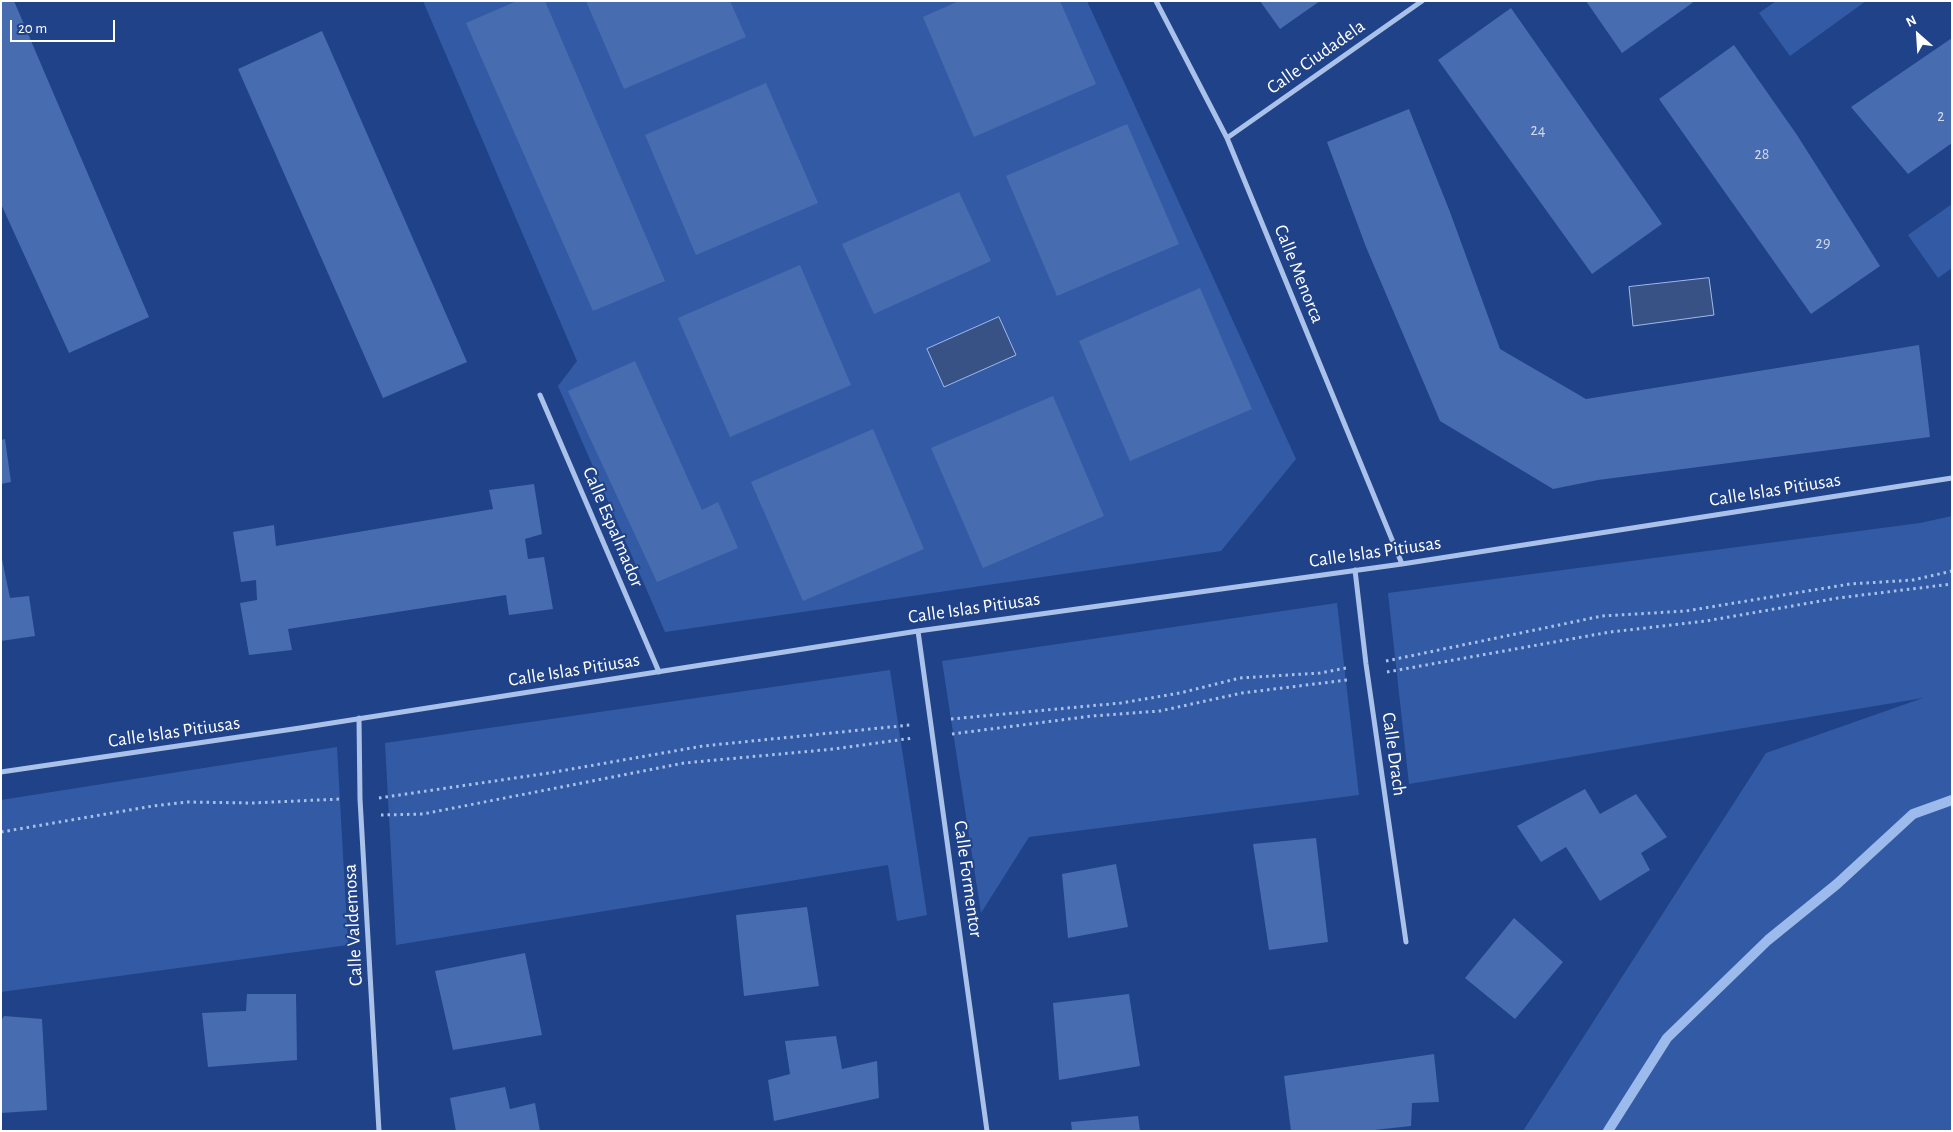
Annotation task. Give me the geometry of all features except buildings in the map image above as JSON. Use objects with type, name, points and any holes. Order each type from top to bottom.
[{"type":"street","name":"Calle Menorca","points":[[1156,1],[1227,138],[1402,564]]},
{"type":"street","name":"Calle Ciudadela","points":[[1227,138],[1422,1]]},
{"type":"street","name":"Calle Espalmador","points":[[540,395],[659,672]]},
{"type":"street","name":"Calle Islas Pitiusas","points":[[1,772],[918,631],[1402,564],[1952,478]]},
{"type":"street","name":"Calle Drach","points":[[1355,570],[1366,664],[1406,942]]},
{"type":"street","name":"Calle Formentor","points":[[918,631],[987,1131]]},
{"type":"street","name":"Calle Valdemosa","points":[[358,718],[360,799],[379,1131]]},
{"type":"path","points":[[1,832],[153,806],[188,802],[252,803],[387,798],[702,746],[842,734],[931,722],[1121,703],[1180,693],[1240,678],[1320,673],[1452,649],[1602,616],[1686,611],[1850,584],[1913,580],[1952,571]]},
{"type":"path","points":[[361,815],[423,814],[684,763],[834,749],[1092,716],[1160,712],[1242,693],[1325,684],[1610,632],[1706,621],[1838,598],[1952,584]]},
{"type":"shaded area","points":[[423,1],[1087,1],[1296,459],[1221,551],[665,632],[558,386],[577,361]]},
{"type":"shaded area","points":[[1776,1],[1866,1],[1790,56],[1759,13]]},
{"type":"shaded area","points":[[1952,204],[1952,268],[1938,278],[1908,235]]},
{"type":"shaded area","points":[[1709,278],[1714,315],[1633,326],[1629,287]]},
{"type":"shaded area","points":[[999,317],[1016,355],[944,387],[927,349]]},
{"type":"shaded area","points":[[1952,516],[1952,1131],[1523,1131],[1766,753],[1923,698],[1409,784],[1388,593],[1920,523]]},
{"type":"shaded area","points":[[1337,603],[1359,795],[1029,837],[981,913],[942,661]]},
{"type":"shaded area","points":[[890,670],[927,915],[897,921],[888,865],[396,945],[385,743]]},
{"type":"shaded area","points":[[337,747],[348,945],[1,992],[1,800]]},
{"type":"waterway","points":[[1608,1131],[1667,1038],[1768,940],[1837,884],[1913,814],[1952,800]]}]
